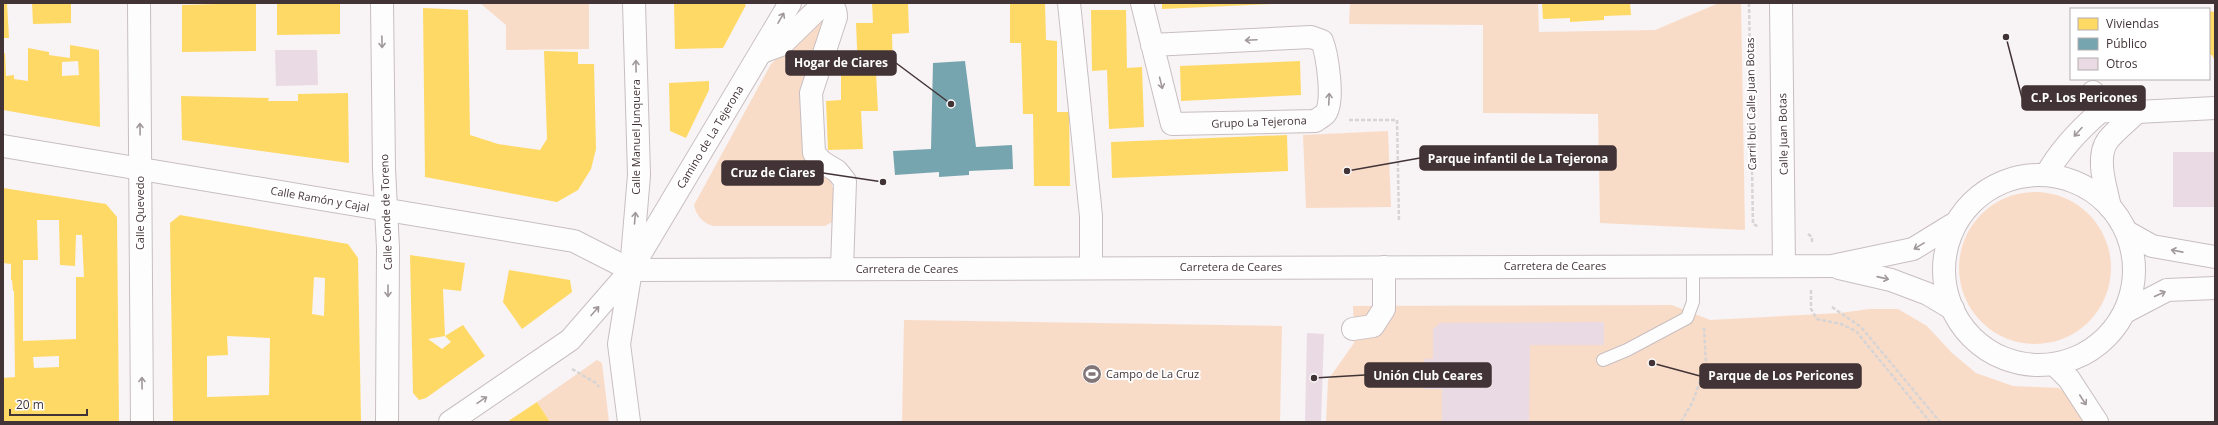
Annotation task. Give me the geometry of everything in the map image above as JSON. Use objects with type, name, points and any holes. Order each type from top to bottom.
[{"type":"street","name":"Calle Quevedo","points":[[139,3],[142,422]]},
{"type":"street","name":"Calle Conde de Toreno","points":[[382,3],[384,169],[388,248],[387,422]]},
{"type":"street","name":"Calle Manuel Junquera","points":[[629,422],[619,344],[631,270],[638,175],[634,3]]},
{"type":"street","name":"Camino de La Tejerona","points":[[631,270],[790,3]]},
{"type":"street","points":[[1069,3],[1091,216],[1091,268]]},
{"type":"street","name":"Grupo La Tejerona","points":[[1142,3],[1152,45],[1172,124],[1315,121],[1326,113],[1330,101],[1326,54],[1322,41],[1311,37],[1152,45]]},
{"type":"street","name":"Calle Juan Botas","points":[[1781,3],[1784,266]]},
{"type":"street","points":[[762,52],[781,45],[820,7],[827,4],[836,10],[836,17],[811,93],[814,153],[822,162],[837,171],[844,181],[842,269]]},
{"type":"street","points":[[2046,175],[2055,159],[2084,126],[2097,102],[2137,112],[2215,108]]},
{"type":"street","points":[[2110,207],[2102,169],[2103,153],[2107,141],[2137,112]]},
{"type":"street","name":"Calle Ramón y Cajal","points":[[3,146],[574,241],[631,270]]},
{"type":"street","points":[[2062,372],[2108,337],[2125,312],[2133,286],[2134,258],[2127,232],[2110,207],[2092,190],[2070,179],[2046,175],[2016,177],[1988,189],[1966,209],[1952,225],[1944,262],[1946,293],[1957,320],[1975,342],[1999,357],[2027,365],[2062,372],[2097,422]]},
{"type":"street","name":"Carretera de Ceares","points":[[631,270],[1822,266],[1913,249],[1952,225]]},
{"type":"street","points":[[2127,232],[2152,246],[2215,257]]},
{"type":"street","name":"Carretera de Ceares","points":[[1822,266],[1891,280],[1928,294],[1953,309]]},
{"type":"street","points":[[1354,329],[1373,326],[1384,309],[1384,267]]},
{"type":"street","points":[[450,422],[570,340],[631,270]]},
{"type":"street","points":[[2125,312],[2167,290],[2215,288]]},
{"type":"lane","points":[[1603,360],[1627,350],[1687,318],[1693,302],[1693,266]]},
{"type":"path","name":"Carril bici Calle Juan Botas","points":[[1749,3],[1753,224],[1763,230],[1783,230]]},
{"type":"path","points":[[1315,121],[1397,120],[1399,222]]},
{"type":"path","points":[[1783,230],[1805,231],[1812,237],[1822,266],[1811,308],[1817,319],[1827,323],[1841,324],[1856,331],[1930,422]]},
{"type":"path","points":[[1832,307],[1861,327],[1940,422]]},
{"type":"path","points":[[1681,422],[1693,401],[1706,364],[1702,321]]},
{"type":"path","points":[[572,369],[596,384],[600,389]]},
{"type":"shaded area","points":[[480,3],[589,3],[589,49],[506,50],[506,25]]},
{"type":"shaded area","points":[[1350,3],[1538,3],[1539,32],[1655,30],[1719,3],[1741,3],[1745,230],[1600,223],[1598,114],[1483,113],[1483,25],[1349,24]]},
{"type":"shaded area","points":[[820,20],[828,23],[804,156],[814,168],[829,180],[831,184],[834,194],[834,221],[825,226],[713,226],[706,223],[698,216],[694,205],[771,64]]},
{"type":"shaded area","points":[[1388,131],[1391,207],[1306,208],[1303,135]]},
{"type":"shaded area","points":[[2042,192],[2064,197],[2077,204],[2089,214],[2099,226],[2106,239],[2110,253],[2110,283],[2106,297],[2099,310],[2089,322],[2077,332],[2064,339],[2050,343],[2028,344],[2006,339],[1993,332],[1981,322],[1971,310],[1964,297],[1960,283],[1959,261],[1964,239],[1971,226],[1981,214],[1993,204],[2006,197],[2020,193]]},
{"type":"shaded area","points":[[1672,305],[1710,320],[1840,313],[1869,309],[1898,309],[1927,326],[1952,353],[1976,373],[2013,386],[2059,388],[2066,394],[2086,422],[1326,422],[1328,380],[1354,343],[1353,306]]},
{"type":"shaded area","name":"Campo de La Cruz","points":[[904,320],[1282,326],[1280,422],[902,422]]},
{"type":"shaded area","points":[[597,360],[602,363],[609,422],[550,422],[537,402]]},
{"type":"building: Viviendas","points":[[3,3],[7,3],[9,38],[3,38]]},
{"type":"building: Viviendas","points":[[32,3],[71,3],[71,23],[33,24]]},
{"type":"building: Viviendas","points":[[256,3],[256,51],[182,52],[182,5]]},
{"type":"building: Viviendas","points":[[277,3],[340,3],[340,34],[277,35]]},
{"type":"building: Viviendas","points":[[674,3],[743,3],[746,5],[723,48],[675,49]]},
{"type":"building: Viviendas","points":[[872,3],[908,3],[909,33],[892,34],[893,72],[876,73],[878,111],[861,111],[863,149],[828,150],[826,101],[841,100],[841,71],[858,71],[856,23],[873,23]]},
{"type":"building: Viviendas","points":[[1010,3],[1045,3],[1046,40],[1057,41],[1057,112],[1069,112],[1070,186],[1034,186],[1033,114],[1023,114],[1021,43],[1010,43]]},
{"type":"building: Viviendas","points":[[1162,3],[1274,3],[1274,4],[1162,9]]},
{"type":"building: Viviendas","points":[[1542,3],[1630,3],[1631,15],[1604,16],[1604,20],[1570,22],[1570,18],[1543,19]]},
{"type":"building: Viviendas","points":[[423,8],[468,10],[470,135],[498,144],[540,150],[547,139],[544,51],[578,52],[578,64],[594,64],[596,149],[591,169],[578,190],[557,202],[425,177]]},
{"type":"building: Viviendas","points":[[1091,10],[1126,10],[1127,68],[1142,67],[1144,127],[1109,129],[1107,70],[1092,71]]},
{"type":"building: Viviendas","points":[[2210,11],[2215,12],[2215,61],[2212,55],[2210,55]]},
{"type":"building: Viviendas","points":[[70,45],[99,50],[100,127],[3,110],[3,53],[5,53],[6,76],[14,75],[14,79],[28,81],[28,48],[49,52],[49,55],[70,58]],"holes":[[[78,61],[79,75],[62,76],[62,62]]]},
{"type":"building: Viviendas","points":[[1300,61],[1301,95],[1181,101],[1180,66]]},
{"type":"building: Viviendas","points":[[709,81],[709,90],[686,138],[670,131],[669,83]]},
{"type":"building: Viviendas","points":[[348,93],[349,163],[182,140],[181,96],[269,98],[268,101],[298,101],[298,94]]},
{"type":"building: Viviendas","points":[[1287,135],[1288,171],[1112,178],[1111,142]]},
{"type":"building: Viviendas","points":[[3,188],[106,204],[117,217],[119,422],[3,422],[3,378],[15,377],[14,291],[11,280],[11,264],[3,263]],"holes":[[[37,220],[59,220],[60,265],[75,266],[76,235],[82,235],[84,277],[76,277],[76,339],[23,341],[23,260],[38,260]],[[59,356],[59,367],[34,368],[33,357]]]},
{"type":"building: Viviendas","points":[[180,215],[348,244],[358,258],[361,422],[173,422],[170,223]],"holes":[[[314,277],[325,278],[324,316],[312,314]],[[227,336],[270,338],[269,395],[207,397],[207,356],[228,355]]]},
{"type":"building: Viviendas","points":[[410,255],[465,263],[461,291],[443,289],[445,336],[463,325],[485,356],[426,398],[419,400],[413,393]],"holes":[[[445,336],[451,342],[442,349],[428,339]]]},
{"type":"building: Viviendas","points":[[509,270],[570,280],[572,292],[522,329],[503,302]]},
{"type":"building: Viviendas","points":[[537,402],[550,422],[507,422]]},
{"type":"building: Público","points":[[965,61],[976,147],[1012,145],[1013,169],[969,171],[969,175],[939,177],[939,172],[895,175],[893,151],[931,149],[933,63]]},
{"type":"building: Otros","points":[[275,50],[317,50],[318,85],[276,86]]},
{"type":"building: Otros","points":[[2173,152],[2215,152],[2215,207],[2173,207]]},
{"type":"building: Otros","points":[[1604,322],[1604,345],[1530,345],[1529,422],[1442,422],[1442,389],[1424,389],[1424,359],[1433,359],[1433,329],[1440,323]]},
{"type":"building: Otros","points":[[1307,333],[1324,334],[1321,422],[1305,422]]},
{"type":"place","name":"C.P. Los Pericones","points":[[2006,37]]},
{"type":"place","name":"Hogar de Ciares","points":[[951,104]]},
{"type":"place","name":"Parque infantil de La Tejerona","points":[[1347,171]]},
{"type":"place","name":"Cruz de Ciares","points":[[883,182]]},
{"type":"place","name":"Parque de Los Pericones","points":[[1652,363]]},
{"type":"place","name":"Campo de La Cruz","points":[[1092,374]]},
{"type":"place","name":"Unión Club Ceares","points":[[1314,378]]}]
